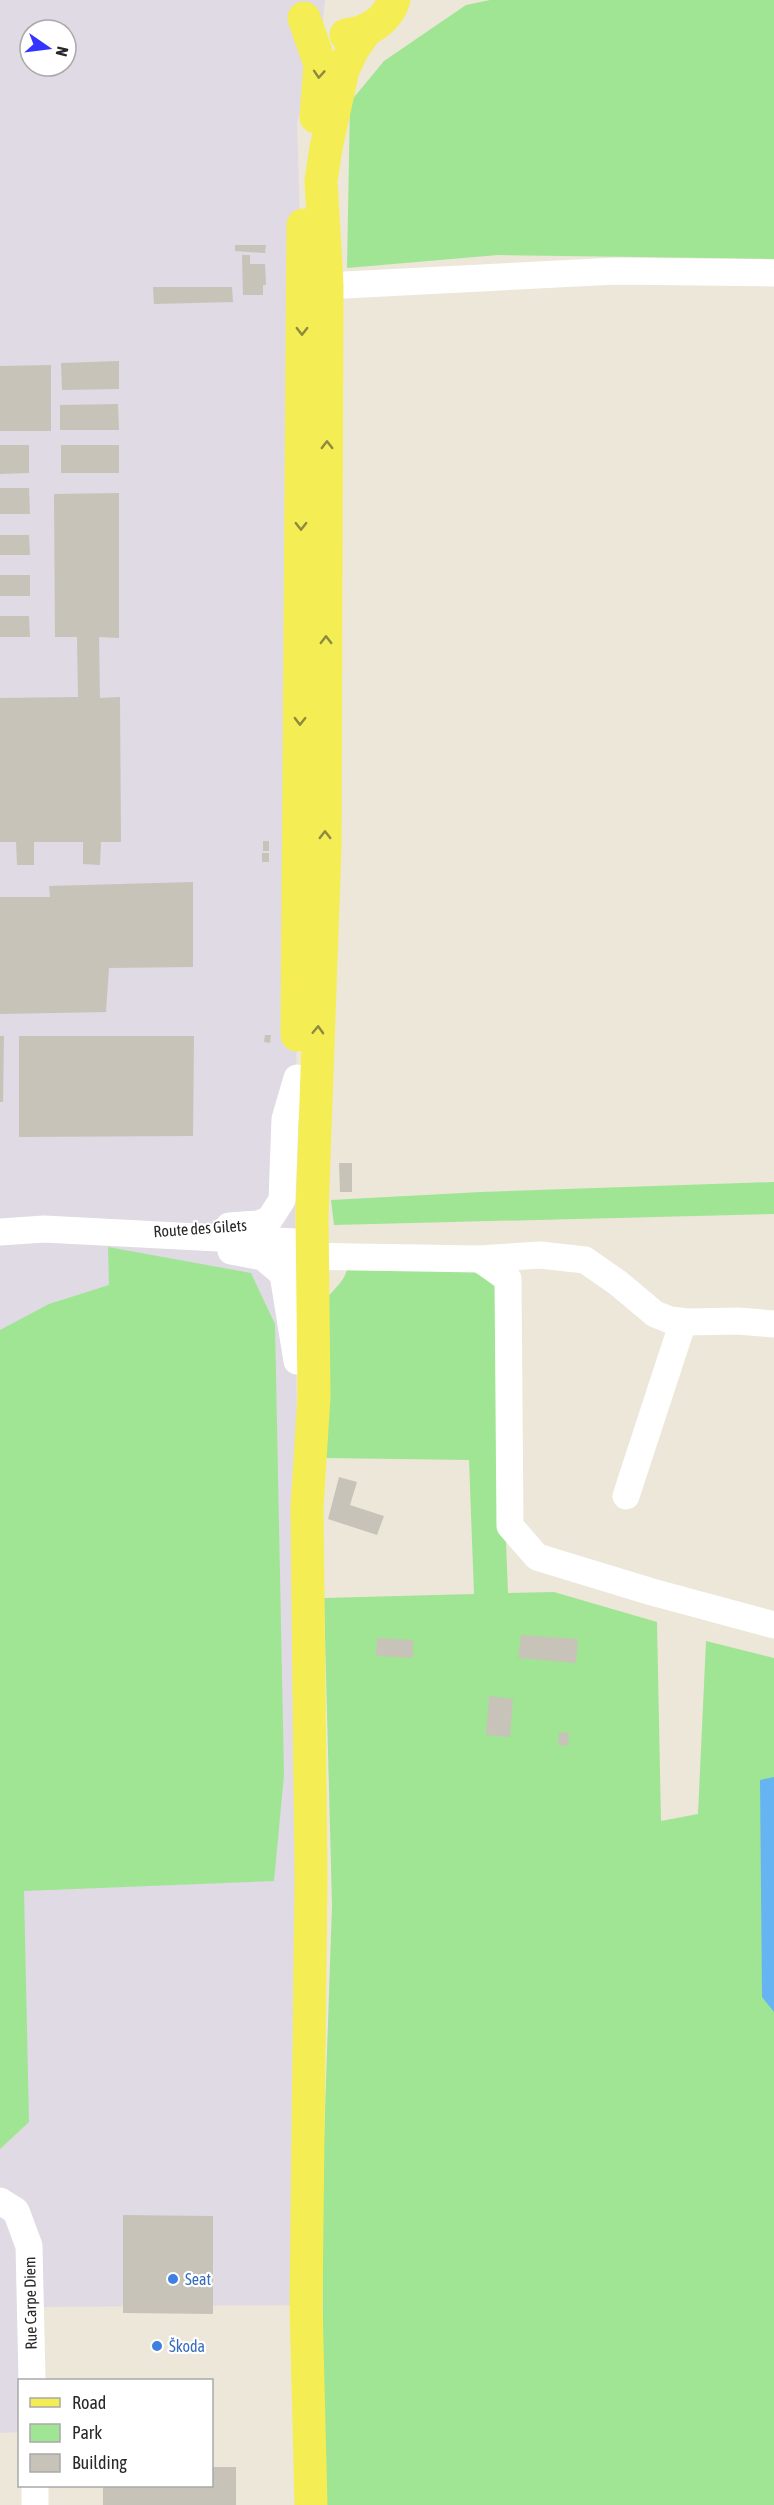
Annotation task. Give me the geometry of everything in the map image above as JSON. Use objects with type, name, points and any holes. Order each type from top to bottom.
[{"type":"main road","points":[[299,9],[316,28],[336,35],[358,34],[376,25],[391,9],[394,1]]},
{"type":"main road","points":[[299,9],[320,64],[312,166],[303,214],[314,286],[325,848],[312,1214],[304,1250],[297,1361],[298,1408],[307,1507]]},
{"type":"main road","points":[[311,2505],[306,2305],[311,1877],[307,1507],[314,1397],[304,1250],[297,1078],[314,286],[321,181],[326,148],[344,70],[353,49],[366,30]]},
{"type":"street","points":[[314,286],[616,270],[774,273]]},
{"type":"street","name":"Route des Gilets","points":[[126,1233],[258,1224],[269,1220],[282,1200],[285,1119],[297,1078]]},
{"type":"street","name":"Route des Gilets","points":[[0,1232],[44,1229],[126,1233],[304,1250],[480,1259],[540,1255],[585,1260],[618,1283],[655,1314],[670,1320],[774,1324]]},
{"type":"street","name":"Route des Gilets","points":[[126,1233],[263,1257],[284,1274],[297,1361]]},
{"type":"street","points":[[480,1259],[508,1279],[510,1526],[537,1557],[652,1592],[774,1625]]},
{"type":"street","points":[[626,1496],[683,1322]]},
{"type":"street","name":"Rue Carpe Diem","points":[[0,2201],[16,2211],[29,2246],[32,2379]]},
{"type":"street","points":[[35,2487],[35,2505]]},
{"type":"shaded area","points":[[0,0],[325,0],[319,57],[297,122],[302,287],[295,1242],[306,2305],[34,2307],[20,2379],[18,2379],[18,2432],[0,2433]]},
{"type":"green space","points":[[490,0],[774,0],[774,259],[498,255],[347,268],[350,102],[384,61],[466,5]]},
{"type":"green space","points":[[774,1182],[774,1214],[334,1225],[331,1200],[481,1192]]},
{"type":"green space","points":[[108,1247],[251,1273],[275,1324],[284,1775],[274,1881],[24,1891],[29,2122],[0,2149],[0,1330],[49,1304],[109,1285]]},
{"type":"green space","points":[[347,1269],[470,1270],[496,1283],[508,1593],[554,1592],[657,1622],[661,1821],[698,1814],[706,1641],[774,1658],[774,2505],[324,2505],[322,2199],[332,1905],[324,1598],[474,1594],[469,1460],[325,1458],[325,1301],[341,1282]]},
{"type":"water","points":[[774,1777],[774,2012],[762,1997],[760,1780]]},
{"type":"building","points":[[235,245],[266,245],[265,253],[235,251]]},
{"type":"building","points":[[242,255],[250,255],[250,264],[265,264],[266,285],[263,285],[263,295],[243,295]]},
{"type":"building","points":[[153,287],[232,287],[233,302],[154,304]]},
{"type":"building","points":[[119,361],[119,389],[62,390],[61,363]]},
{"type":"building","points":[[51,365],[51,431],[0,431],[0,366]]},
{"type":"building","points":[[118,404],[119,430],[60,430],[60,405]]},
{"type":"building","points":[[0,445],[29,445],[29,473],[0,474]]},
{"type":"building","points":[[61,445],[119,445],[119,473],[61,473]]},
{"type":"building","points":[[0,488],[29,488],[30,514],[0,514]]},
{"type":"building","points":[[119,493],[119,638],[99,637],[100,698],[120,697],[121,842],[101,842],[100,865],[83,864],[83,842],[34,842],[34,865],[17,865],[16,842],[0,842],[0,698],[78,697],[77,637],[55,637],[54,494]]},
{"type":"building","points":[[0,535],[29,535],[30,555],[0,555]]},
{"type":"building","points":[[0,575],[30,575],[30,596],[0,596]]},
{"type":"building","points":[[0,616],[29,616],[30,637],[0,637]]},
{"type":"building","points":[[263,841],[269,841],[269,851],[263,851]]},
{"type":"building","points":[[262,853],[269,853],[269,862],[262,862]]},
{"type":"building","points":[[193,882],[193,967],[109,968],[106,1012],[0,1014],[0,897],[50,897],[49,886]]},
{"type":"building","points":[[265,1035],[271,1035],[270,1043],[264,1042]]},
{"type":"building","points":[[0,1036],[4,1036],[3,1102],[0,1102]]},
{"type":"building","points":[[19,1036],[194,1036],[193,1136],[19,1137]]},
{"type":"building","points":[[339,1163],[352,1163],[352,1192],[340,1192]]},
{"type":"building","points":[[339,1477],[357,1482],[350,1505],[384,1516],[377,1535],[328,1519]]},
{"type":"building","points":[[521,1635],[578,1639],[576,1663],[518,1658]]},
{"type":"building","points":[[377,1638],[413,1640],[413,1658],[376,1656]]},
{"type":"building","points":[[489,1696],[513,1699],[510,1737],[486,1735]]},
{"type":"building","points":[[559,1732],[569,1733],[568,1746],[558,1745]]},
{"type":"building","points":[[123,2215],[213,2216],[213,2314],[123,2313]]},
{"type":"building","points":[[213,2467],[236,2467],[236,2505],[103,2505],[103,2487],[213,2487]]},
{"type":"place","name":"Seat","points":[[173,2279]]},
{"type":"place","name":"Škoda","points":[[157,2346]]}]
